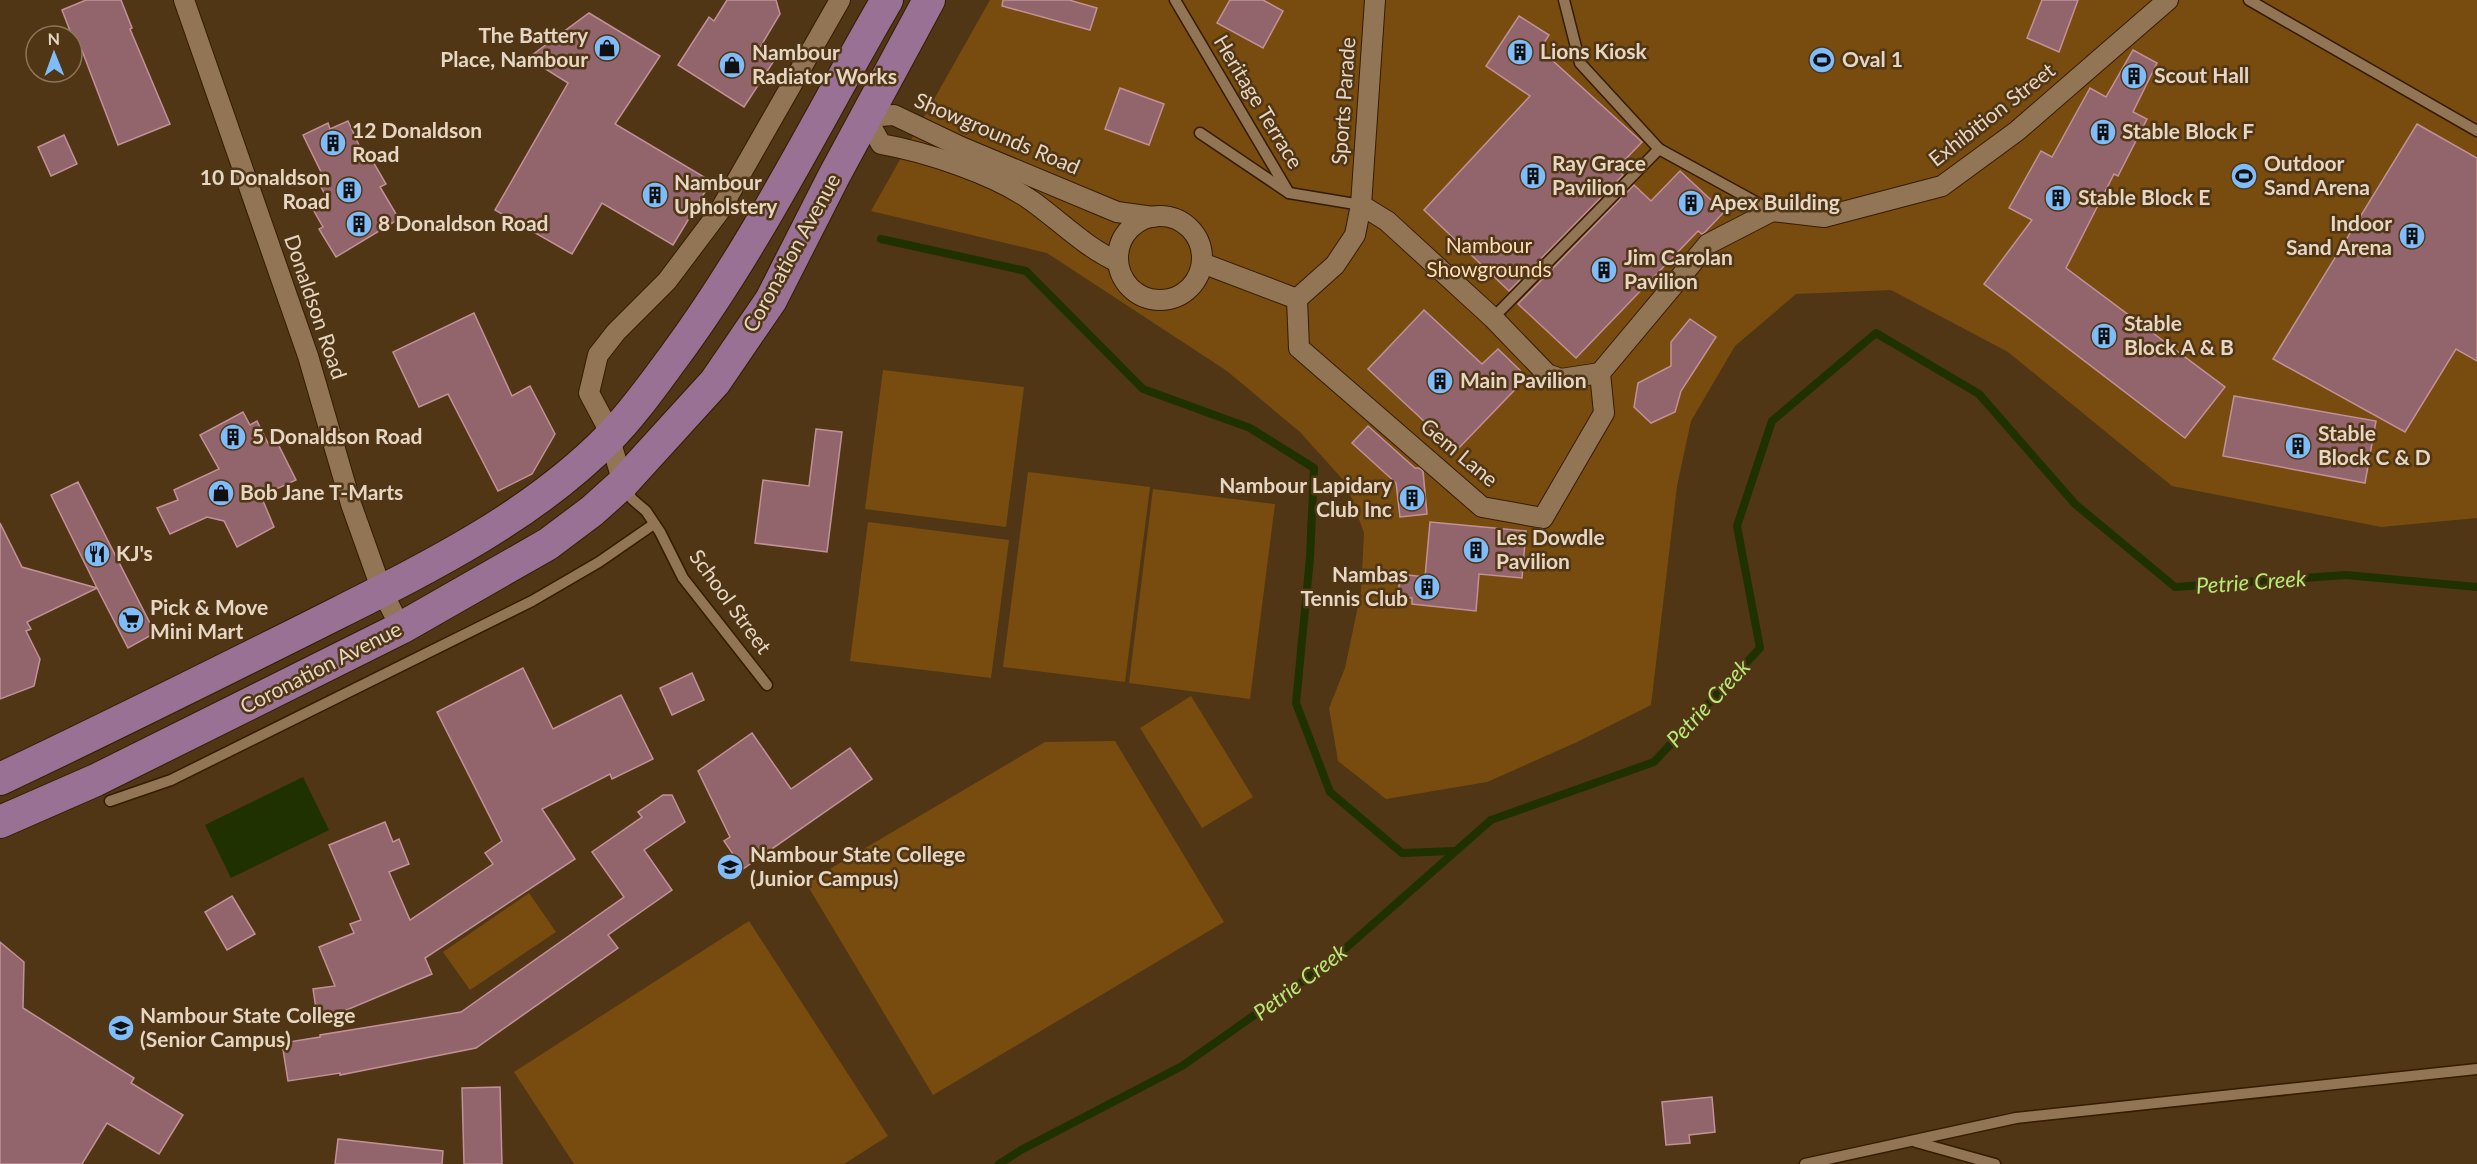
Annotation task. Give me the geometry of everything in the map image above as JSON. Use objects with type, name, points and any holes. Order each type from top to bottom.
[{"type":"main road","name":"Coronation Avenue","points":[[0,779],[382,591],[492,530],[573,472],[610,437],[656,381],[725,284],[783,186],[887,0]]},
{"type":"main road","name":"Coronation Avenue","points":[[0,822],[96,780],[401,628],[548,544],[592,511],[623,483],[715,382],[771,300],[928,0]]},
{"type":"street","points":[[623,483],[610,437],[589,393],[598,355],[616,332],[667,281],[719,212],[840,0]]},
{"type":"street","name":"Sports Parade","points":[[1361,206],[1375,0]]},
{"type":"street","name":"Exhibition Street","points":[[1772,211],[1824,217],[1942,186],[2017,131],[2168,0]]},
{"type":"street","name":"Donaldson Road","points":[[186,1],[308,356],[351,504],[382,591],[401,628]]},
{"type":"street","points":[[830,99],[866,117]]},
{"type":"street","name":"Showgrounds Road","points":[[1118,262],[1102,255],[1029,199],[984,176],[906,149],[881,144],[866,117],[894,116],[961,147],[1117,212],[1153,217]]},
{"type":"street","points":[[1202,263],[1297,299],[1335,265],[1355,235],[1361,206],[1387,221],[1493,318],[1547,374],[1561,379],[1600,373],[1708,244],[1772,211]]},
{"type":"street","points":[[1153,217],[1172,218],[1189,227],[1202,250],[1202,263],[1191,287],[1180,296],[1160,299],[1140,295],[1129,287],[1118,262],[1123,238],[1140,221],[1153,217]]},
{"type":"street","name":"Gem Lane","points":[[1297,299],[1299,348],[1482,507],[1543,518],[1604,413],[1600,373]]},
{"type":"lane","name":"Heritage Terrace","points":[[1174,0],[1289,193],[1361,206]]},
{"type":"lane","points":[[1564,0],[1580,63],[1659,149],[1772,211]]},
{"type":"lane","points":[[2249,0],[2477,131]]},
{"type":"lane","points":[[1200,133],[1289,193]]},
{"type":"lane","points":[[1493,318],[1659,149]]},
{"type":"lane","name":"School Street","points":[[623,483],[632,499],[646,511],[683,578],[766,685]]},
{"type":"lane","points":[[110,801],[171,780],[532,601],[599,562],[654,524]]},
{"type":"lane","points":[[1805,1164],[2016,1118],[2477,1069]]},
{"type":"lane","points":[[1912,1141],[1995,1164]]},
{"type":"green space","name":"Nambour Showgrounds","points":[[990,0],[2477,0],[2477,518],[2381,527],[2172,486],[2008,352],[1891,290],[1796,294],[1735,346],[1691,421],[1677,486],[1651,705],[1577,742],[1487,782],[1386,799],[1338,761],[1329,708],[1345,668],[1361,592],[1364,533],[1346,483],[1300,432],[1227,371],[1047,253],[871,211]]},
{"type":"green space","points":[[883,370],[1024,387],[1006,527],[865,509]]},
{"type":"green space","points":[[1028,472],[1150,487],[1125,682],[1003,667]]},
{"type":"green space","points":[[1153,489],[1275,504],[1250,699],[1129,683]]},
{"type":"green space","points":[[868,522],[1009,540],[991,678],[850,661]]},
{"type":"green space","points":[[1191,696],[1253,797],[1202,828],[1140,728]]},
{"type":"green space","points":[[1115,741],[1224,922],[933,1095],[806,883],[1045,742]]},
{"type":"green space","points":[[529,893],[556,932],[470,990],[443,952]]},
{"type":"green space","points":[[749,921],[888,1136],[844,1164],[574,1164],[514,1072]]},
{"type":"shaded area","points":[[303,777],[329,830],[231,878],[205,825]]},
{"type":"building","points":[[86,0],[121,0],[132,28],[130,29],[170,124],[118,145],[84,56],[84,24],[67,24],[62,10]]},
{"type":"building","name":"Nambour Radiator Works","points":[[727,0],[776,0],[780,14],[759,49],[775,59],[744,107],[678,65],[709,17],[714,21]]},
{"type":"building","points":[[1003,0],[1069,0],[1097,8],[1090,30],[1002,6]]},
{"type":"building","points":[[1230,0],[1263,0],[1283,11],[1263,48],[1217,23]]},
{"type":"building","points":[[2042,0],[2078,0],[2059,52],[2027,38]]},
{"type":"building","points":[[589,13],[660,56],[615,124],[704,177],[708,187],[673,245],[602,203],[572,254],[495,210],[568,83],[528,58]]},
{"type":"building","name":"Ray Grace Pavilion","points":[[1519,16],[1549,35],[1540,49],[1642,142],[1617,168],[1623,175],[1509,291],[1424,210],[1530,96],[1486,66]]},
{"type":"building","points":[[2133,50],[2157,63],[2133,112],[2147,119],[2118,176],[2114,174],[2066,268],[2225,387],[2185,438],[1984,284],[2032,220],[2009,208],[2041,151],[2052,157],[2090,88],[2106,97]]},
{"type":"building","points":[[1120,88],[1164,104],[1149,145],[1105,129]]},
{"type":"building","points":[[348,121],[364,156],[368,153],[386,184],[380,187],[399,219],[336,257],[319,229],[323,227],[310,204],[326,196],[318,182],[324,178],[303,135],[328,123],[330,129]]},
{"type":"building","name":"Indoor Sand Arena","points":[[2417,124],[2477,158],[2477,361],[2456,349],[2405,432],[2273,359]]},
{"type":"building","points":[[64,135],[77,164],[51,176],[38,147]]},
{"type":"building","name":"Jim Carolan Pavilion","points":[[1680,171],[1724,212],[1705,232],[1702,234],[1698,231],[1576,358],[1518,304],[1634,185],[1651,201]]},
{"type":"building","name":"Main Pavilion","points":[[1424,310],[1482,364],[1498,349],[1527,377],[1456,451],[1368,369]]},
{"type":"building","points":[[474,313],[512,396],[530,386],[555,434],[532,474],[498,491],[448,394],[419,407],[393,352]]},
{"type":"building","points":[[1690,319],[1716,337],[1681,391],[1675,412],[1651,423],[1634,407],[1638,383],[1671,366],[1671,342]]},
{"type":"building","name":"Stable Block C & D","points":[[2234,396],[2376,421],[2365,483],[2223,456]]},
{"type":"building","name":"Bob Jane T-Marts","points":[[243,412],[250,425],[257,421],[269,445],[277,442],[296,480],[261,496],[274,527],[237,547],[224,521],[207,517],[170,534],[157,508],[178,500],[174,490],[219,469],[200,435]]},
{"type":"building","points":[[1368,426],[1415,468],[1423,471],[1427,514],[1400,517],[1396,483],[1352,443]]},
{"type":"building","points":[[816,429],[842,432],[827,552],[755,543],[763,480],[809,486]]},
{"type":"building","points":[[78,482],[155,633],[128,648],[51,495]]},
{"type":"building","name":"Les Dowdle Pavilion","points":[[1430,522],[1526,531],[1522,578],[1479,574],[1476,611],[1412,604],[1412,598],[1398,597],[1400,574],[1425,577]]},
{"type":"building","points":[[0,523],[22,567],[97,588],[27,622],[31,629],[26,631],[40,659],[34,686],[0,699]]},
{"type":"building","points":[[523,668],[553,729],[621,695],[653,759],[612,779],[610,774],[542,809],[575,859],[425,958],[432,974],[318,1022],[313,989],[335,986],[319,947],[354,933],[350,924],[361,920],[329,845],[385,822],[393,842],[399,839],[409,864],[389,872],[410,920],[493,864],[485,853],[502,841],[437,712]]},
{"type":"building","points":[[692,673],[704,700],[672,715],[660,688]]},
{"type":"building","points":[[752,733],[791,789],[850,748],[872,779],[743,869],[724,841],[730,837],[698,771]]},
{"type":"building","points":[[663,795],[672,795],[685,822],[644,850],[672,890],[608,935],[618,948],[476,1048],[340,1075],[340,1073],[288,1081],[282,1043],[461,1012],[624,897],[592,852],[642,817],[638,812]]},
{"type":"building","points":[[232,896],[255,934],[227,950],[205,912]]},
{"type":"building","points":[[0,942],[24,962],[23,1008],[134,1078],[131,1083],[183,1115],[159,1154],[107,1123],[82,1164],[0,1164]]},
{"type":"building","points":[[500,1087],[502,1164],[464,1164],[462,1088]]},
{"type":"building","points":[[1712,1097],[1715,1132],[1689,1135],[1690,1143],[1666,1145],[1662,1102]]},
{"type":"building","points":[[338,1139],[443,1151],[442,1164],[335,1164]]},
{"type":"waterway","points":[[881,239],[1026,271],[1143,389],[1250,428],[1314,468],[1310,558],[1296,703],[1330,792],[1402,853],[1455,851]]},
{"type":"waterway","name":"Petrie Creek","points":[[999,1164],[1021,1150],[1182,1066],[1330,962],[1491,820],[1654,762],[1760,648],[1737,526],[1772,421],[1876,333],[1979,394],[2075,504],[2175,587],[2346,575],[2477,587]]},
{"type":"place","name":"The Battery Place, Nambour","points":[[607,48]]},
{"type":"place","name":"Lions Kiosk","points":[[1520,52]]},
{"type":"place","name":"Oval 1","points":[[1822,60]]},
{"type":"place","name":"Nambour Radiator Works","points":[[732,65]]},
{"type":"place","name":"Scout Hall","points":[[2134,76]]},
{"type":"place","name":"Stable Block F","points":[[2103,132]]},
{"type":"place","name":"12 Donaldson Road","points":[[333,143]]},
{"type":"place","name":"Ray Grace Pavilion","points":[[1533,176]]},
{"type":"place","name":"Outdoor Sand Arena","points":[[2244,176]]},
{"type":"place","name":"10 Donaldson Road","points":[[349,190]]},
{"type":"place","name":"Nambour Upholstery","points":[[655,195]]},
{"type":"place","name":"Stable Block E","points":[[2058,198]]},
{"type":"place","name":"Apex Building","points":[[1691,203]]},
{"type":"place","name":"8 Donaldson Road","points":[[359,224]]},
{"type":"place","name":"Indoor Sand Arena","points":[[2412,236]]},
{"type":"place","name":"Jim Carolan Pavilion","points":[[1604,270]]},
{"type":"place","name":"Stable Block A & B","points":[[2104,336]]},
{"type":"place","name":"Main Pavilion","points":[[1440,381]]},
{"type":"place","name":"5 Donaldson Road","points":[[233,437]]},
{"type":"place","name":"Stable Block C & D","points":[[2298,446]]},
{"type":"place","name":"Bob Jane T-Marts","points":[[221,493]]},
{"type":"place","name":"Nambour Lapidary Club Inc","points":[[1412,498]]},
{"type":"place","name":"Les Dowdle Pavilion","points":[[1476,550]]},
{"type":"place","name":"KJ's","points":[[97,554]]},
{"type":"place","name":"Nambas Tennis Club","points":[[1427,587]]},
{"type":"place","name":"Pick & Move Mini Mart","points":[[131,620]]},
{"type":"place","name":"Nambour State College (Junior Campus)","points":[[730,867]]},
{"type":"place","name":"Nambour State College (Senior Campus)","points":[[121,1028]]}]
